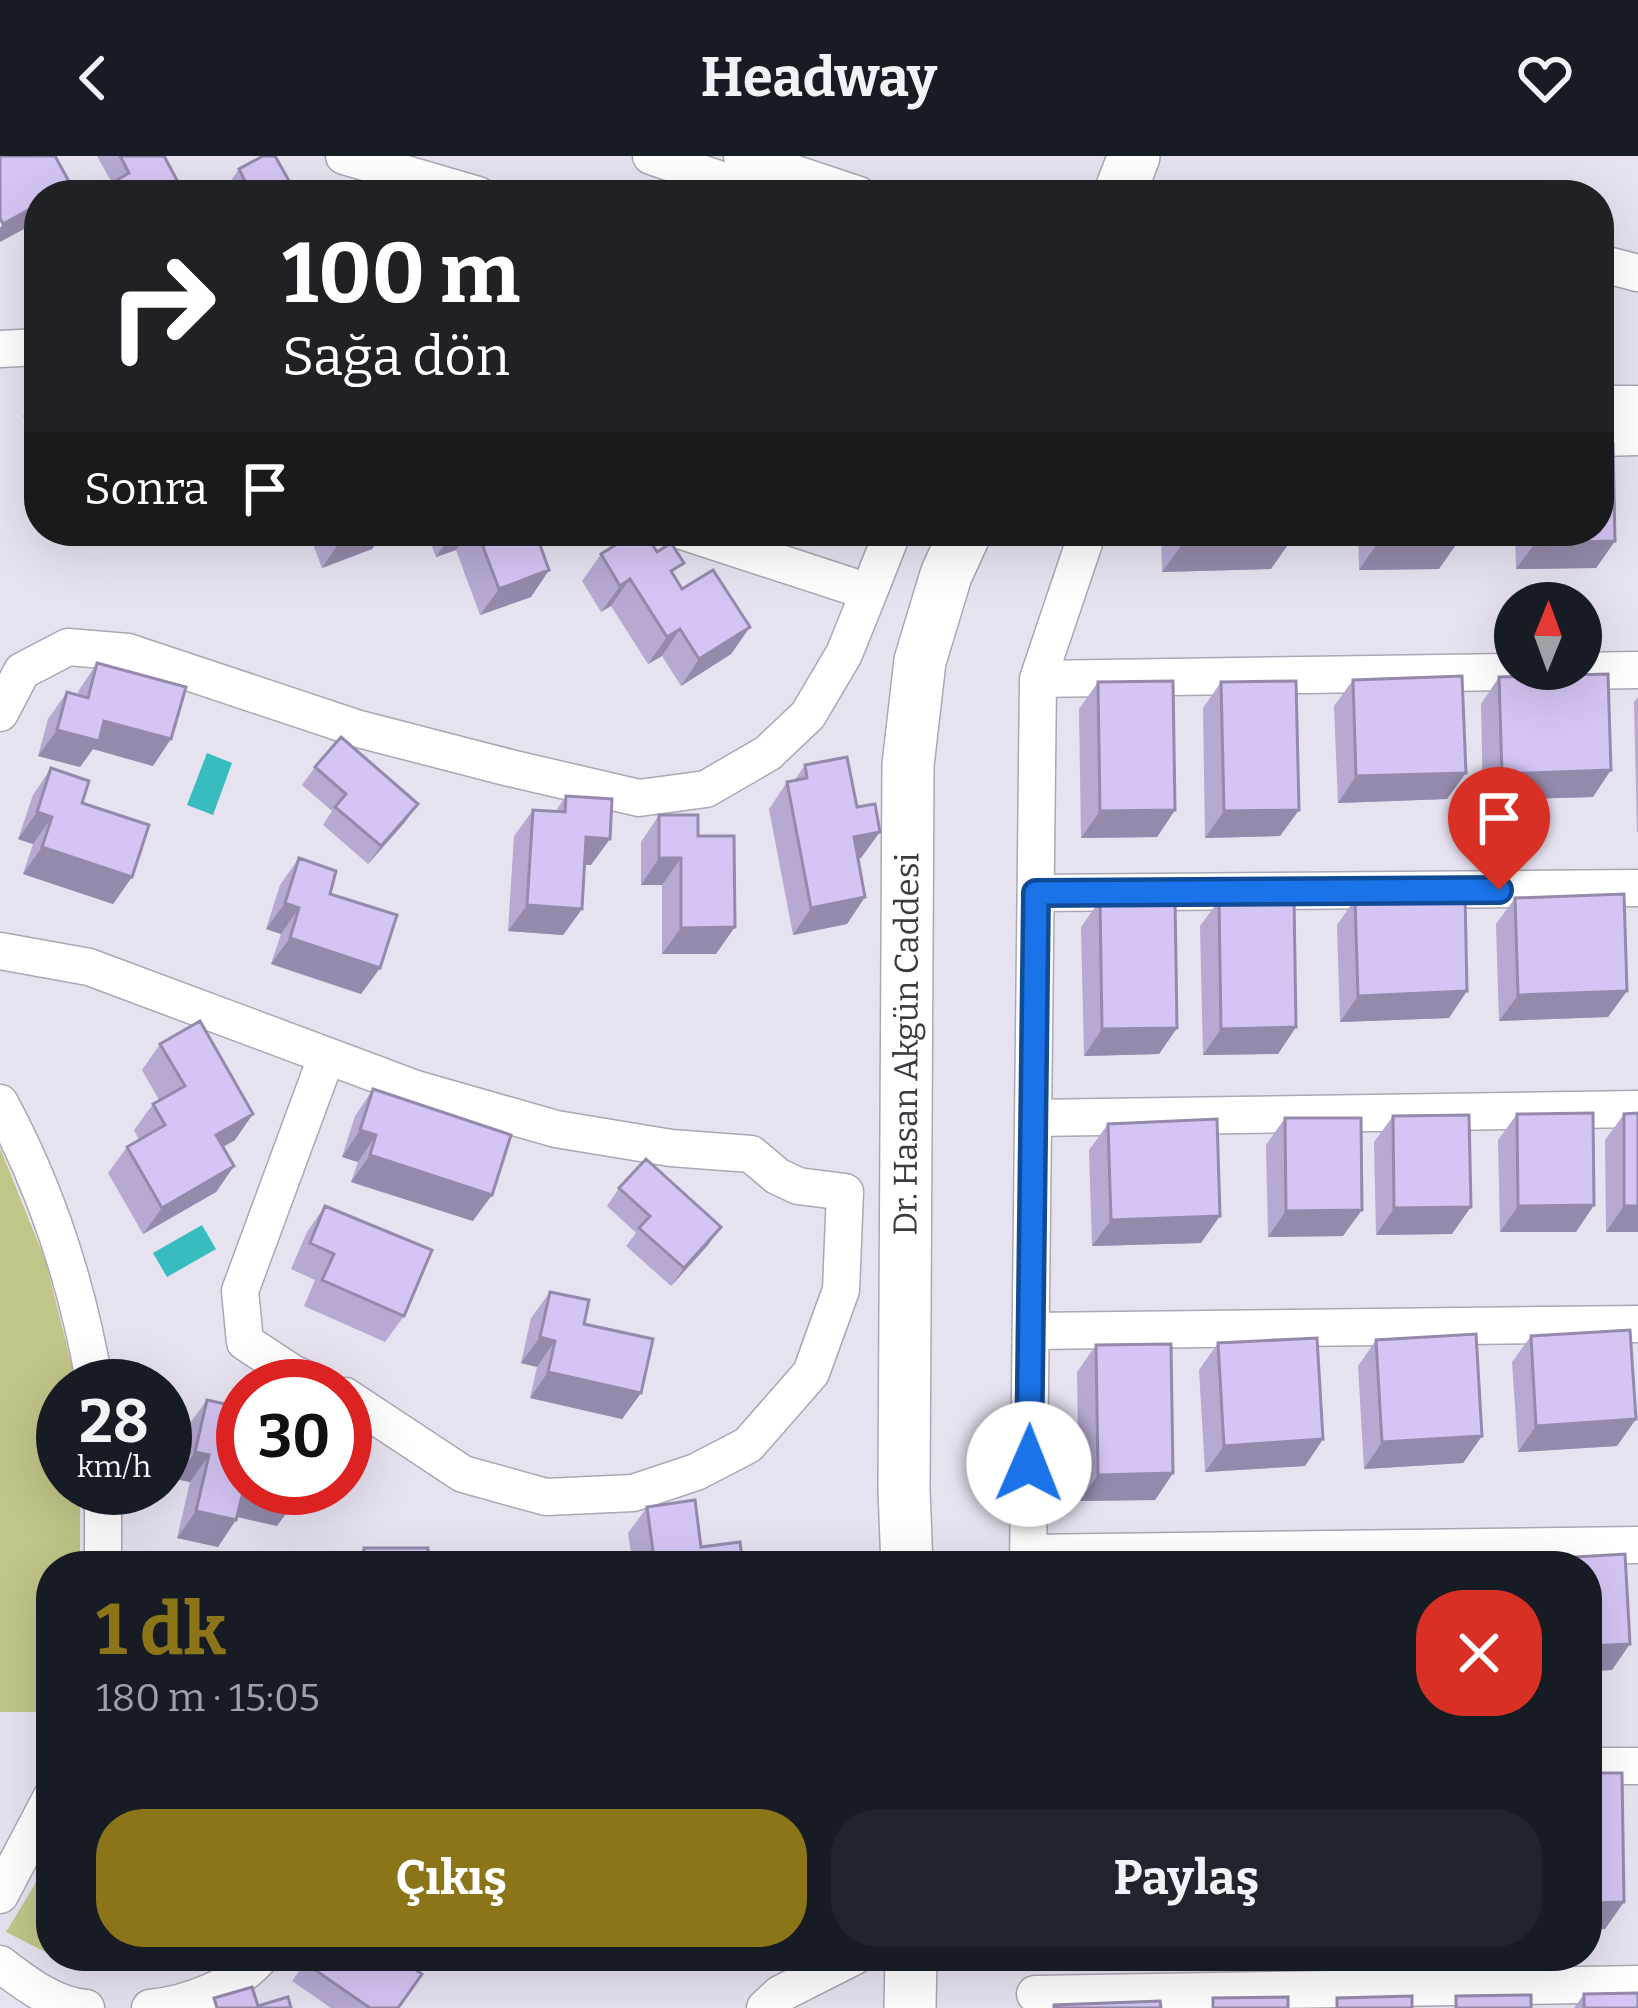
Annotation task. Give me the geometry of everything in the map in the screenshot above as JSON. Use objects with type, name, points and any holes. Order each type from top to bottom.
[{"type":"street","points":[[344,156],[426,180]]},
{"type":"street","points":[[651,156],[721,180]]},
{"type":"street","points":[[742,156],[815,180]]},
{"type":"street","points":[[728,546],[869,592]]},
{"type":"street","points":[[0,713],[22,671],[68,647],[128,652],[359,729],[510,768],[639,798],[706,789],[768,752],[808,715],[844,655],[887,546]]},
{"type":"street","name":"Dr. Hasan Akgün Caddesi","points":[[907,1551],[908,765],[920,661],[959,546]]},
{"type":"street","points":[[1028,1551],[1038,679],[1083,546]]},
{"type":"street","points":[[1038,679],[1638,670]]},
{"type":"street","points":[[1036,893],[1638,888]]},
{"type":"street","points":[[0,951],[89,967],[326,1058],[556,1129],[671,1148],[751,1154],[776,1176],[799,1186],[845,1192],[842,1290],[811,1373],[748,1445],[696,1472],[633,1493],[546,1497],[463,1474],[372,1414]]},
{"type":"street","points":[[271,1359],[244,1342],[240,1292],[326,1058]]},
{"type":"street","points":[[0,1102],[34,1167],[82,1309],[90,1359]]},
{"type":"street","points":[[1033,1118],[1638,1109]]},
{"type":"street","points":[[1031,1331],[1638,1324]]},
{"type":"street","points":[[103,1515],[103,1551]]},
{"type":"street","points":[[1377,1551],[1638,1545]]},
{"type":"street","points":[[1602,1766],[1638,1766]]},
{"type":"street","points":[[0,1895],[36,1827]]},
{"type":"street","points":[[0,1964],[28,1985],[86,2008]]},
{"type":"street","points":[[150,2008],[205,1994],[247,1971]]},
{"type":"street","points":[[765,2008],[780,1994],[825,1971]]},
{"type":"street","points":[[910,2008],[911,1971]]},
{"type":"street","points":[[1035,1994],[1638,1984]]},
{"type":"green space","points":[[0,1148],[46,1262],[70,1359],[36,1359],[36,1515],[80,1515],[80,1551],[36,1551],[36,1712],[0,1712]]},
{"type":"green space","points":[[36,1881],[36,1947],[6,1932]]},
{"type":"water","points":[[207,753],[232,763],[213,815],[187,805]]},
{"type":"water","points":[[202,1225],[216,1249],[167,1277],[153,1253]]},
{"type":"building","points":[[0,156],[55,156],[68,180],[24,180],[24,212],[3,224]]},
{"type":"building","points":[[120,156],[164,156],[177,180],[117,180],[129,173]]},
{"type":"building","points":[[263,156],[275,156],[289,180],[244,180],[239,169]]},
{"type":"building","points":[[483,546],[540,546],[549,570],[499,589]]},
{"type":"building","points":[[614,546],[653,546],[657,552],[673,546],[684,563],[671,571],[682,589],[713,570],[750,627],[699,659],[680,629],[667,637],[630,579],[620,586],[601,554]]},
{"type":"building","points":[[97,663],[186,687],[171,739],[104,721],[99,741],[57,730],[67,692],[88,698]]},
{"type":"building","points":[[1602,674],[1608,674],[1611,770],[1502,774],[1499,690],[1602,690]]},
{"type":"building","points":[[1462,676],[1466,773],[1356,776],[1353,680]]},
{"type":"building","points":[[1173,681],[1175,810],[1100,811],[1098,682]]},
{"type":"building","points":[[1296,681],[1299,810],[1224,811],[1221,682]]},
{"type":"building","points":[[341,737],[418,804],[381,846],[335,807],[346,794],[315,767]]},
{"type":"building","points":[[847,757],[857,807],[875,804],[880,832],[854,837],[865,897],[811,908],[787,782],[807,778],[805,765]]},
{"type":"building","points":[[51,768],[89,781],[82,803],[149,825],[132,877],[42,847],[52,817],[37,812]]},
{"type":"building","points":[[566,796],[612,799],[610,839],[586,837],[582,909],[527,905],[533,810],[565,812]]},
{"type":"building","points":[[659,815],[698,815],[698,836],[734,836],[735,927],[681,928],[681,858],[659,858]]},
{"type":"building","points":[[299,858],[336,871],[330,894],[397,915],[380,968],[290,938],[299,908],[285,903]]},
{"type":"building","points":[[1624,894],[1627,991],[1518,995],[1515,898]]},
{"type":"building","points":[[1465,895],[1467,991],[1358,996],[1355,899]]},
{"type":"building","points":[[1294,898],[1296,1027],[1221,1029],[1219,900]]},
{"type":"building","points":[[1175,899],[1177,1028],[1102,1029],[1100,900]]},
{"type":"building","points":[[200,1021],[253,1114],[216,1135],[234,1166],[162,1208],[127,1147],[165,1125],[153,1104],[185,1086],[160,1044]]},
{"type":"building","points":[[373,1089],[511,1135],[492,1195],[370,1155],[376,1135],[360,1130]]},
{"type":"building","points":[[1593,1113],[1594,1205],[1518,1206],[1517,1114]]},
{"type":"building","points":[[1638,1113],[1638,1206],[1624,1206],[1624,1114]]},
{"type":"building","points":[[1469,1115],[1471,1207],[1394,1208],[1393,1116]]},
{"type":"building","points":[[1285,1118],[1361,1118],[1362,1210],[1286,1211]]},
{"type":"building","points":[[1217,1119],[1220,1216],[1111,1220],[1108,1124]]},
{"type":"building","points":[[646,1159],[721,1227],[684,1268],[639,1228],[650,1216],[619,1188]]},
{"type":"building","points":[[325,1206],[432,1250],[404,1316],[322,1280],[334,1254],[310,1243]]},
{"type":"building","points":[[550,1292],[589,1300],[584,1324],[653,1339],[641,1393],[548,1372],[555,1341],[540,1337]]},
{"type":"building","points":[[1630,1330],[1636,1419],[1536,1426],[1531,1336]]},
{"type":"building","points":[[1476,1334],[1482,1436],[1382,1442],[1376,1340]]},
{"type":"building","points":[[1317,1338],[1323,1439],[1224,1446],[1218,1343]]},
{"type":"building","points":[[1171,1344],[1173,1473],[1098,1475],[1096,1345]]},
{"type":"building","points":[[207,1400],[216,1402],[216,1515],[237,1515],[236,1520],[196,1511],[209,1455],[195,1452]]},
{"type":"building","points":[[695,1500],[701,1547],[740,1542],[741,1551],[653,1551],[647,1507]]},
{"type":"building","points":[[364,1548],[428,1548],[428,1551]]},
{"type":"building","points":[[1625,1554],[1630,1644],[1602,1645],[1602,1555]]},
{"type":"building","points":[[1602,1773],[1622,1773],[1624,1902],[1602,1903]]},
{"type":"building","points":[[317,1971],[422,1974],[398,2008],[370,2008]]},
{"type":"building","points":[[252,1987],[258,2006],[288,1997],[291,2008],[217,2008],[214,1998]]},
{"type":"building","points":[[1638,1993],[1638,2008],[1584,2008],[1584,1994]]},
{"type":"building","points":[[1531,1995],[1531,2008],[1456,2008],[1456,1996]]},
{"type":"building","points":[[1412,1996],[1412,2008],[1337,2008],[1337,1998]]},
{"type":"building","points":[[1288,1997],[1288,2008],[1213,2008],[1213,1998]]},
{"type":"building","points":[[1160,2001],[1161,2008],[1054,2008],[1054,2005]]},
{"type":"route","points":[[1029,1464],[1036,893],[1499,890]]}]
